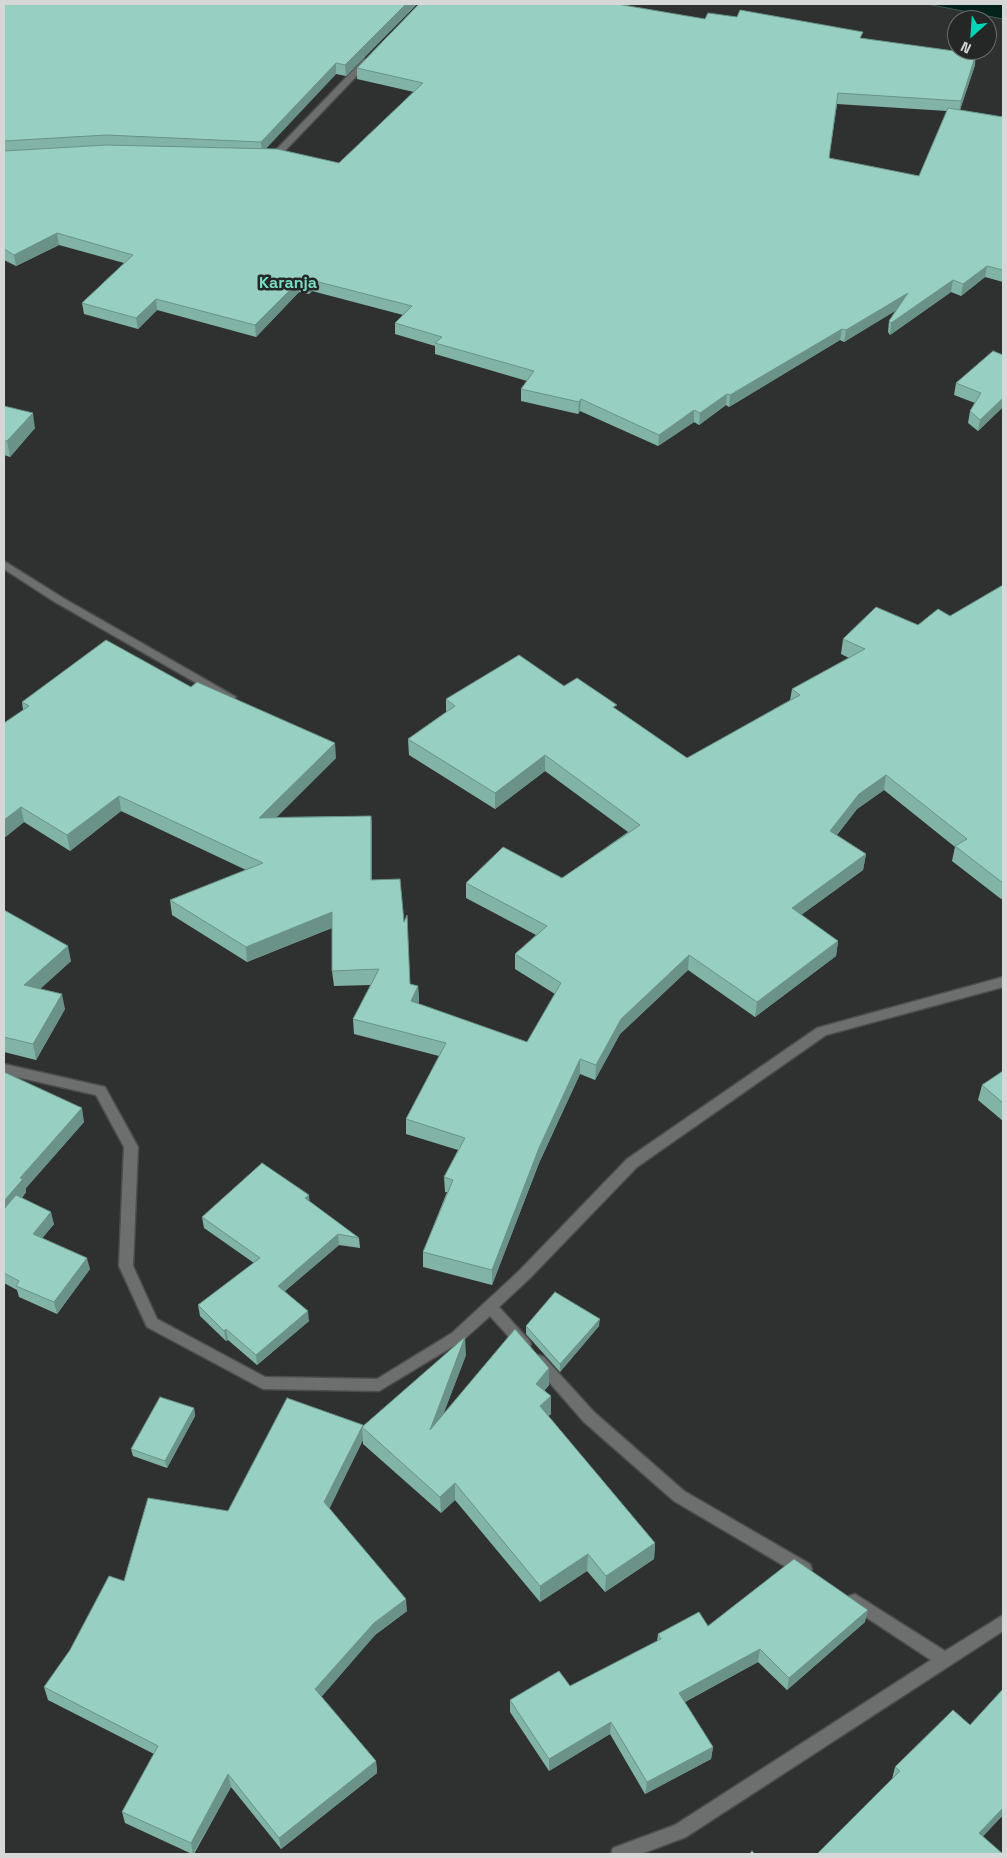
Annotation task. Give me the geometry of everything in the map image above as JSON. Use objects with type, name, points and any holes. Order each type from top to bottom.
[{"type":"street","points":[[254,157],[273,158],[376,53]]},
{"type":"street","points":[[4,564],[59,600],[230,697]]},
{"type":"street","points":[[4,1069],[100,1091],[131,1147],[126,1266],[152,1323],[263,1383],[378,1385],[457,1337],[524,1275],[632,1163],[822,1031],[1003,982]]},
{"type":"street","points":[[490,1306],[589,1417],[679,1496],[817,1576]]},
{"type":"street","points":[[841,1592],[944,1660]]},
{"type":"street","points":[[619,1854],[680,1831],[1003,1622]]},
{"type":"shaded area","points":[[927,4],[1003,4],[1003,19],[997,18],[997,10],[957,10]]},
{"type":"building","points":[[4,4],[406,4],[345,65],[336,63],[261,142],[106,135],[4,141]]},
{"type":"building","points":[[419,4],[617,4],[705,19],[708,13],[737,17],[740,10],[863,32],[860,38],[947,50],[947,60],[974,60],[961,101],[838,93],[829,158],[919,176],[948,108],[1003,117],[1003,270],[987,266],[963,284],[953,280],[891,323],[889,321],[908,293],[846,330],[842,329],[730,395],[727,394],[700,413],[694,410],[659,435],[581,399],[579,402],[521,389],[534,371],[435,343],[442,337],[395,323],[412,306],[311,280],[308,283],[299,281],[255,325],[156,299],[136,318],[82,303],[133,255],[57,233],[14,255],[4,249],[4,151],[107,145],[277,149],[339,163],[423,83],[357,68]]},
{"type":"building","points":[[993,351],[1003,355],[1003,398],[980,420],[970,411],[981,393],[956,383]]},
{"type":"building","points":[[4,406],[33,413],[7,441],[4,441]]},
{"type":"building","points":[[1003,585],[1003,883],[955,846],[967,839],[886,775],[859,794],[830,831],[866,854],[792,908],[838,941],[757,1002],[689,955],[621,1019],[596,1065],[580,1059],[539,1148],[492,1270],[423,1252],[453,1180],[444,1177],[465,1138],[406,1119],[446,1043],[353,1019],[379,969],[332,971],[332,912],[246,947],[170,900],[263,863],[119,796],[67,835],[21,807],[4,820],[4,723],[29,706],[22,702],[106,640],[191,687],[197,682],[335,743],[259,818],[371,816],[371,880],[400,879],[404,922],[407,915],[410,984],[418,986],[411,1001],[527,1042],[561,983],[515,954],[547,926],[466,883],[503,847],[562,878],[640,825],[545,755],[495,793],[408,739],[455,706],[446,699],[519,655],[564,686],[577,678],[617,705],[613,707],[687,758],[800,695],[792,689],[865,649],[843,639],[876,607],[918,625],[938,609],[950,616]]},
{"type":"building","points":[[4,910],[68,946],[24,985],[62,994],[33,1044],[4,1037]]},
{"type":"building","points":[[1003,1071],[1003,1103],[982,1085]]},
{"type":"building","points":[[4,1072],[82,1108],[20,1178],[23,1179],[4,1201]]},
{"type":"building","points":[[262,1163],[309,1195],[305,1198],[359,1238],[338,1234],[278,1286],[308,1311],[256,1355],[226,1329],[224,1331],[198,1305],[260,1258],[202,1217]]},
{"type":"building","points":[[16,1195],[51,1212],[33,1234],[87,1258],[54,1302],[16,1286],[19,1281],[4,1273],[4,1209]]},
{"type":"building","points":[[555,1292],[600,1319],[560,1364],[526,1326]]},
{"type":"building","points":[[515,1329],[549,1368],[536,1384],[551,1396],[540,1406],[655,1543],[606,1576],[588,1554],[540,1586],[455,1483],[440,1497],[362,1427],[465,1337],[430,1430]]},
{"type":"building","points":[[160,1397],[194,1408],[165,1461],[131,1449]]},
{"type":"building","points":[[287,1398],[363,1425],[324,1502],[406,1599],[374,1623],[315,1689],[376,1761],[279,1838],[228,1774],[191,1843],[122,1812],[158,1746],[44,1687],[70,1650],[109,1576],[124,1581],[148,1498],[228,1511]]},
{"type":"building","points":[[794,1559],[868,1610],[789,1678],[760,1649],[679,1693],[713,1747],[647,1782],[611,1722],[549,1759],[510,1700],[559,1671],[570,1686],[661,1639],[658,1634],[699,1612],[708,1626]]},
{"type":"building","points":[[1003,1689],[1003,1808],[979,1833],[1003,1854],[817,1854],[900,1771],[895,1767],[953,1710],[970,1725]]},
{"type":"district","name":"Karanja","points":[[288,284]]}]
